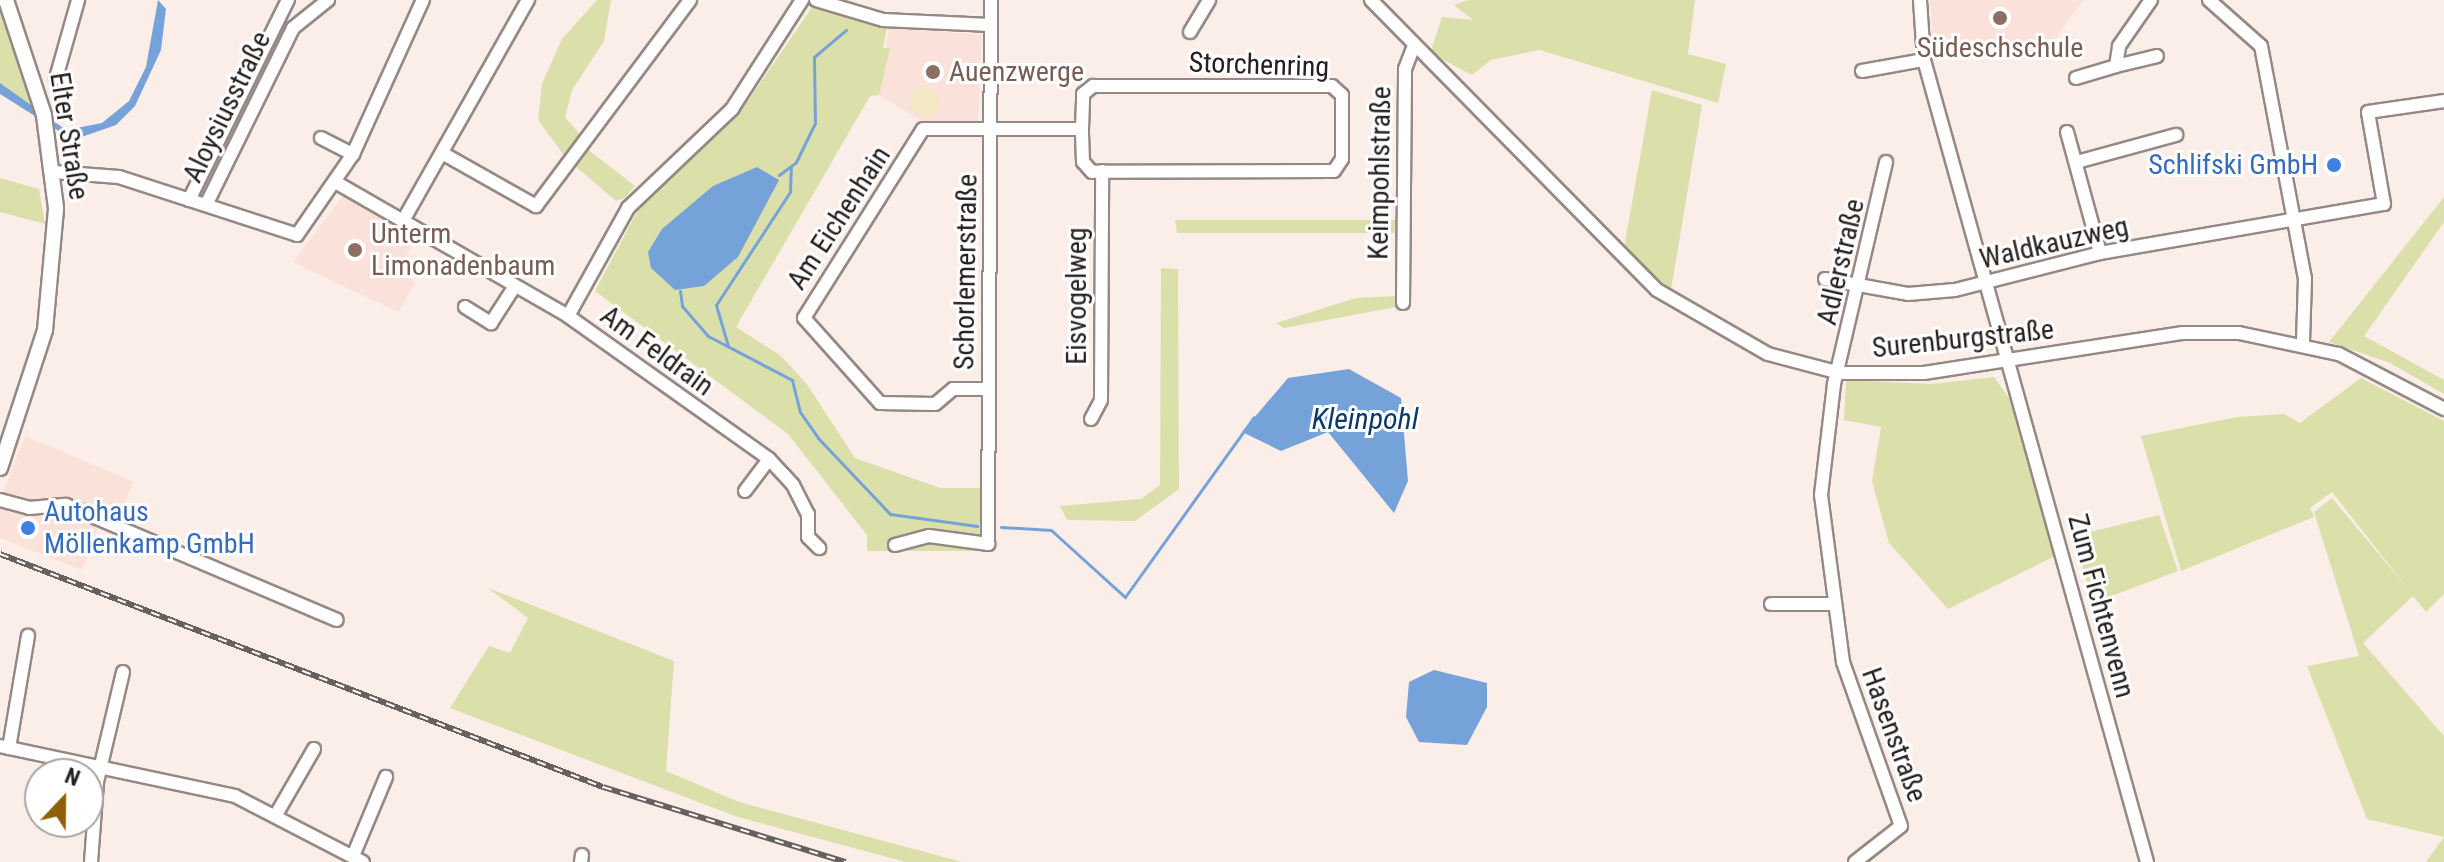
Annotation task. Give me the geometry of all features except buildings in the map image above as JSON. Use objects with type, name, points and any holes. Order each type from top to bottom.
[{"type":"main road","name":"Elter Straße","points":[[0,468],[42,343],[56,213],[54,172],[44,115],[6,0]]},
{"type":"street","points":[[56,78],[78,0]]},
{"type":"street","name":"Aloysiusstraße","points":[[189,200],[288,0]]},
{"type":"street","name":"Aloysiusstraße","points":[[206,205],[293,28],[328,0]]},
{"type":"street","points":[[54,172],[119,177],[297,235],[337,183],[353,154],[423,0]]},
{"type":"street","points":[[404,219],[528,0]]},
{"type":"street","points":[[442,153],[536,206],[690,0]]},
{"type":"street","points":[[568,316],[628,208],[732,109],[802,0]]},
{"type":"street","points":[[816,0],[883,20],[991,25]]},
{"type":"street","name":"Schorlemerstraße","points":[[895,545],[929,536],[988,544],[991,0]]},
{"type":"street","points":[[1190,32],[1209,0]]},
{"type":"street","name":"Surenburgstraße","points":[[1371,0],[1657,290],[1737,341],[1840,373],[1924,373],[2183,333],[2303,343],[2444,409]]},
{"type":"street","name":"Zum Fichtenvenn","points":[[1920,0],[1924,60],[1990,281],[2147,862]]},
{"type":"street","points":[[2116,66],[2119,46],[2151,0]]},
{"type":"street","points":[[2209,0],[2261,46],[2308,303],[2303,343]]},
{"type":"street","name":"Keimpohlstraße","points":[[1403,303],[1405,69],[1414,46]]},
{"type":"street","points":[[2076,78],[2157,56]]},
{"type":"street","points":[[1862,71],[1924,60]]},
{"type":"street","name":"Storchenring","points":[[1093,86],[1332,86],[1342,95],[1342,159],[1334,171],[1102,171],[1083,162],[1082,129],[1083,94],[1093,86]]},
{"type":"street","name":"Waldkauzweg","points":[[1825,279],[1861,288],[1908,294],[1990,281],[2100,253],[2384,204],[2368,112],[2444,101]]},
{"type":"street","name":"Am Eichenhain","points":[[989,389],[953,389],[935,404],[880,403],[804,318],[923,129],[992,129]]},
{"type":"street","points":[[992,129],[1082,129]]},
{"type":"street","points":[[2067,132],[2100,253]]},
{"type":"street","points":[[2077,162],[2176,135]]},
{"type":"street","points":[[321,138],[353,154]]},
{"type":"street","name":"Adlerstraße","points":[[1840,373],[1861,288],[1886,162]]},
{"type":"street","name":"Eisvogelweg","points":[[1091,419],[1101,400],[1102,171]]},
{"type":"street","name":"Am Feldrain","points":[[337,183],[568,316],[769,459],[793,485],[808,514],[808,537],[819,548]]},
{"type":"street","points":[[465,307],[491,323],[515,286]]},
{"type":"street","name":"Hasenstraße","points":[[1840,373],[1821,495],[1830,604],[1843,662],[1901,826],[1855,862]]},
{"type":"street","points":[[745,491],[769,459]]},
{"type":"street","points":[[0,500],[29,508],[66,505],[337,620]]},
{"type":"street","points":[[1771,604],[1830,604]]},
{"type":"street","points":[[28,636],[4,747],[67,758]]},
{"type":"street","points":[[102,758],[123,672]]},
{"type":"street","points":[[277,813],[314,749]]},
{"type":"street","points":[[104,765],[203,786],[277,813],[358,859],[386,777]]},
{"type":"street","points":[[91,862],[93,838]]},
{"type":"shaded area","name":"Südeschschule","points":[[1930,0],[2083,0],[2047,51],[1932,37]]},
{"type":"shaded area","name":"Auenzwerge","points":[[889,27],[982,35],[978,122],[927,124],[879,95]]},
{"type":"shaded area","name":"Unterm Limonadenbaum","points":[[343,196],[416,239],[400,266],[389,266],[416,282],[398,312],[293,262]]},
{"type":"shaded area","points":[[25,436],[134,482],[115,525],[99,527],[82,570],[0,538],[0,500]]},
{"type":"green space","points":[[597,0],[611,0],[604,41],[572,90],[565,117],[582,137],[566,158],[538,120],[542,84],[562,39]]},
{"type":"green space","points":[[1468,0],[1695,0],[1688,54],[1726,64],[1718,103],[1539,50],[1491,60],[1472,75],[1430,53],[1442,17],[1473,20],[1454,5]]},
{"type":"green space","points":[[812,7],[887,27],[883,48],[890,48],[879,95],[870,96],[736,327],[781,356],[806,383],[855,458],[940,488],[981,488],[979,551],[867,551],[867,535],[788,434],[595,291],[641,204],[750,98]]},
{"type":"green space","points":[[0,11],[14,47],[31,106],[0,83]]},
{"type":"green space","points":[[1652,90],[1702,105],[1671,290],[1624,248]]},
{"type":"green space","points":[[586,148],[635,186],[625,198],[616,201],[574,165]]},
{"type":"green space","points":[[0,178],[39,189],[45,224],[0,212]]},
{"type":"green space","points":[[2444,197],[2444,222],[2364,336],[2444,380],[2444,394],[2390,363],[2329,342]]},
{"type":"green space","points":[[1175,220],[1397,220],[1394,233],[1177,233]]},
{"type":"green space","points":[[1161,268],[1178,269],[1179,489],[1135,521],[1067,520],[1060,506],[1141,499],[1160,485]]},
{"type":"green space","points":[[1395,296],[1396,307],[1284,328],[1276,323],[1356,298]]},
{"type":"green space","points":[[1994,377],[2015,407],[2057,555],[1948,609],[1889,543],[1872,481],[1881,427],[1844,420],[1846,380],[1931,384]]},
{"type":"green space","points":[[2361,378],[2444,421],[2444,594],[2426,612],[2413,596],[2363,643],[2444,736],[2444,837],[2367,819],[2307,666],[2359,656],[2314,512],[2332,498],[2408,589],[2332,492],[2310,508],[2314,517],[2181,571],[2141,436],[2237,417],[2284,414],[2300,423]]},
{"type":"green space","points":[[2159,515],[2178,571],[2093,603],[2074,536]]},
{"type":"green space","points":[[488,588],[674,661],[666,771],[739,802],[962,862],[906,862],[738,817],[450,708],[489,646],[510,653],[528,618]]},
{"type":"green space","points":[[2444,837],[2444,862],[2426,862]]},
{"type":"sand","points":[[925,88],[935,92],[939,102],[935,112],[925,116],[915,112],[911,102],[915,92]]},
{"type":"water","points":[[158,0],[166,9],[161,50],[135,106],[116,125],[73,140],[0,94],[0,83],[66,130],[102,123],[129,101],[146,67]]},
{"type":"water","points":[[757,167],[779,180],[738,257],[704,286],[675,290],[651,268],[648,252],[662,229],[713,186]]},
{"type":"water","name":"Kleinpohl","points":[[1349,369],[1401,398],[1408,481],[1394,513],[1328,432],[1281,451],[1242,432],[1288,378]]},
{"type":"water","points":[[1434,670],[1487,683],[1487,707],[1467,745],[1419,742],[1406,717],[1409,682]]},
{"type":"waterway","points":[[779,175],[796,162],[815,123],[814,57],[846,30]]},
{"type":"waterway","points":[[728,346],[716,305],[790,192],[791,167]]},
{"type":"waterway","points":[[680,291],[682,306],[708,336],[792,380],[800,412],[818,438],[890,514],[977,526]]},
{"type":"waterway","points":[[1001,527],[1051,530],[1125,597],[1254,417]]},
{"type":"railway","points":[[0,554],[603,787],[846,862]]},
{"type":"place","name":"Südeschschule","points":[[2000,18]]},
{"type":"place","name":"Auenzwerge","points":[[933,72]]},
{"type":"place","name":"Schlifski GmbH","points":[[2334,165]]},
{"type":"place","name":"Unterm Limonadenbaum","points":[[355,250]]},
{"type":"place","name":"Autohaus Möllenkamp GmbH","points":[[28,528]]}]
